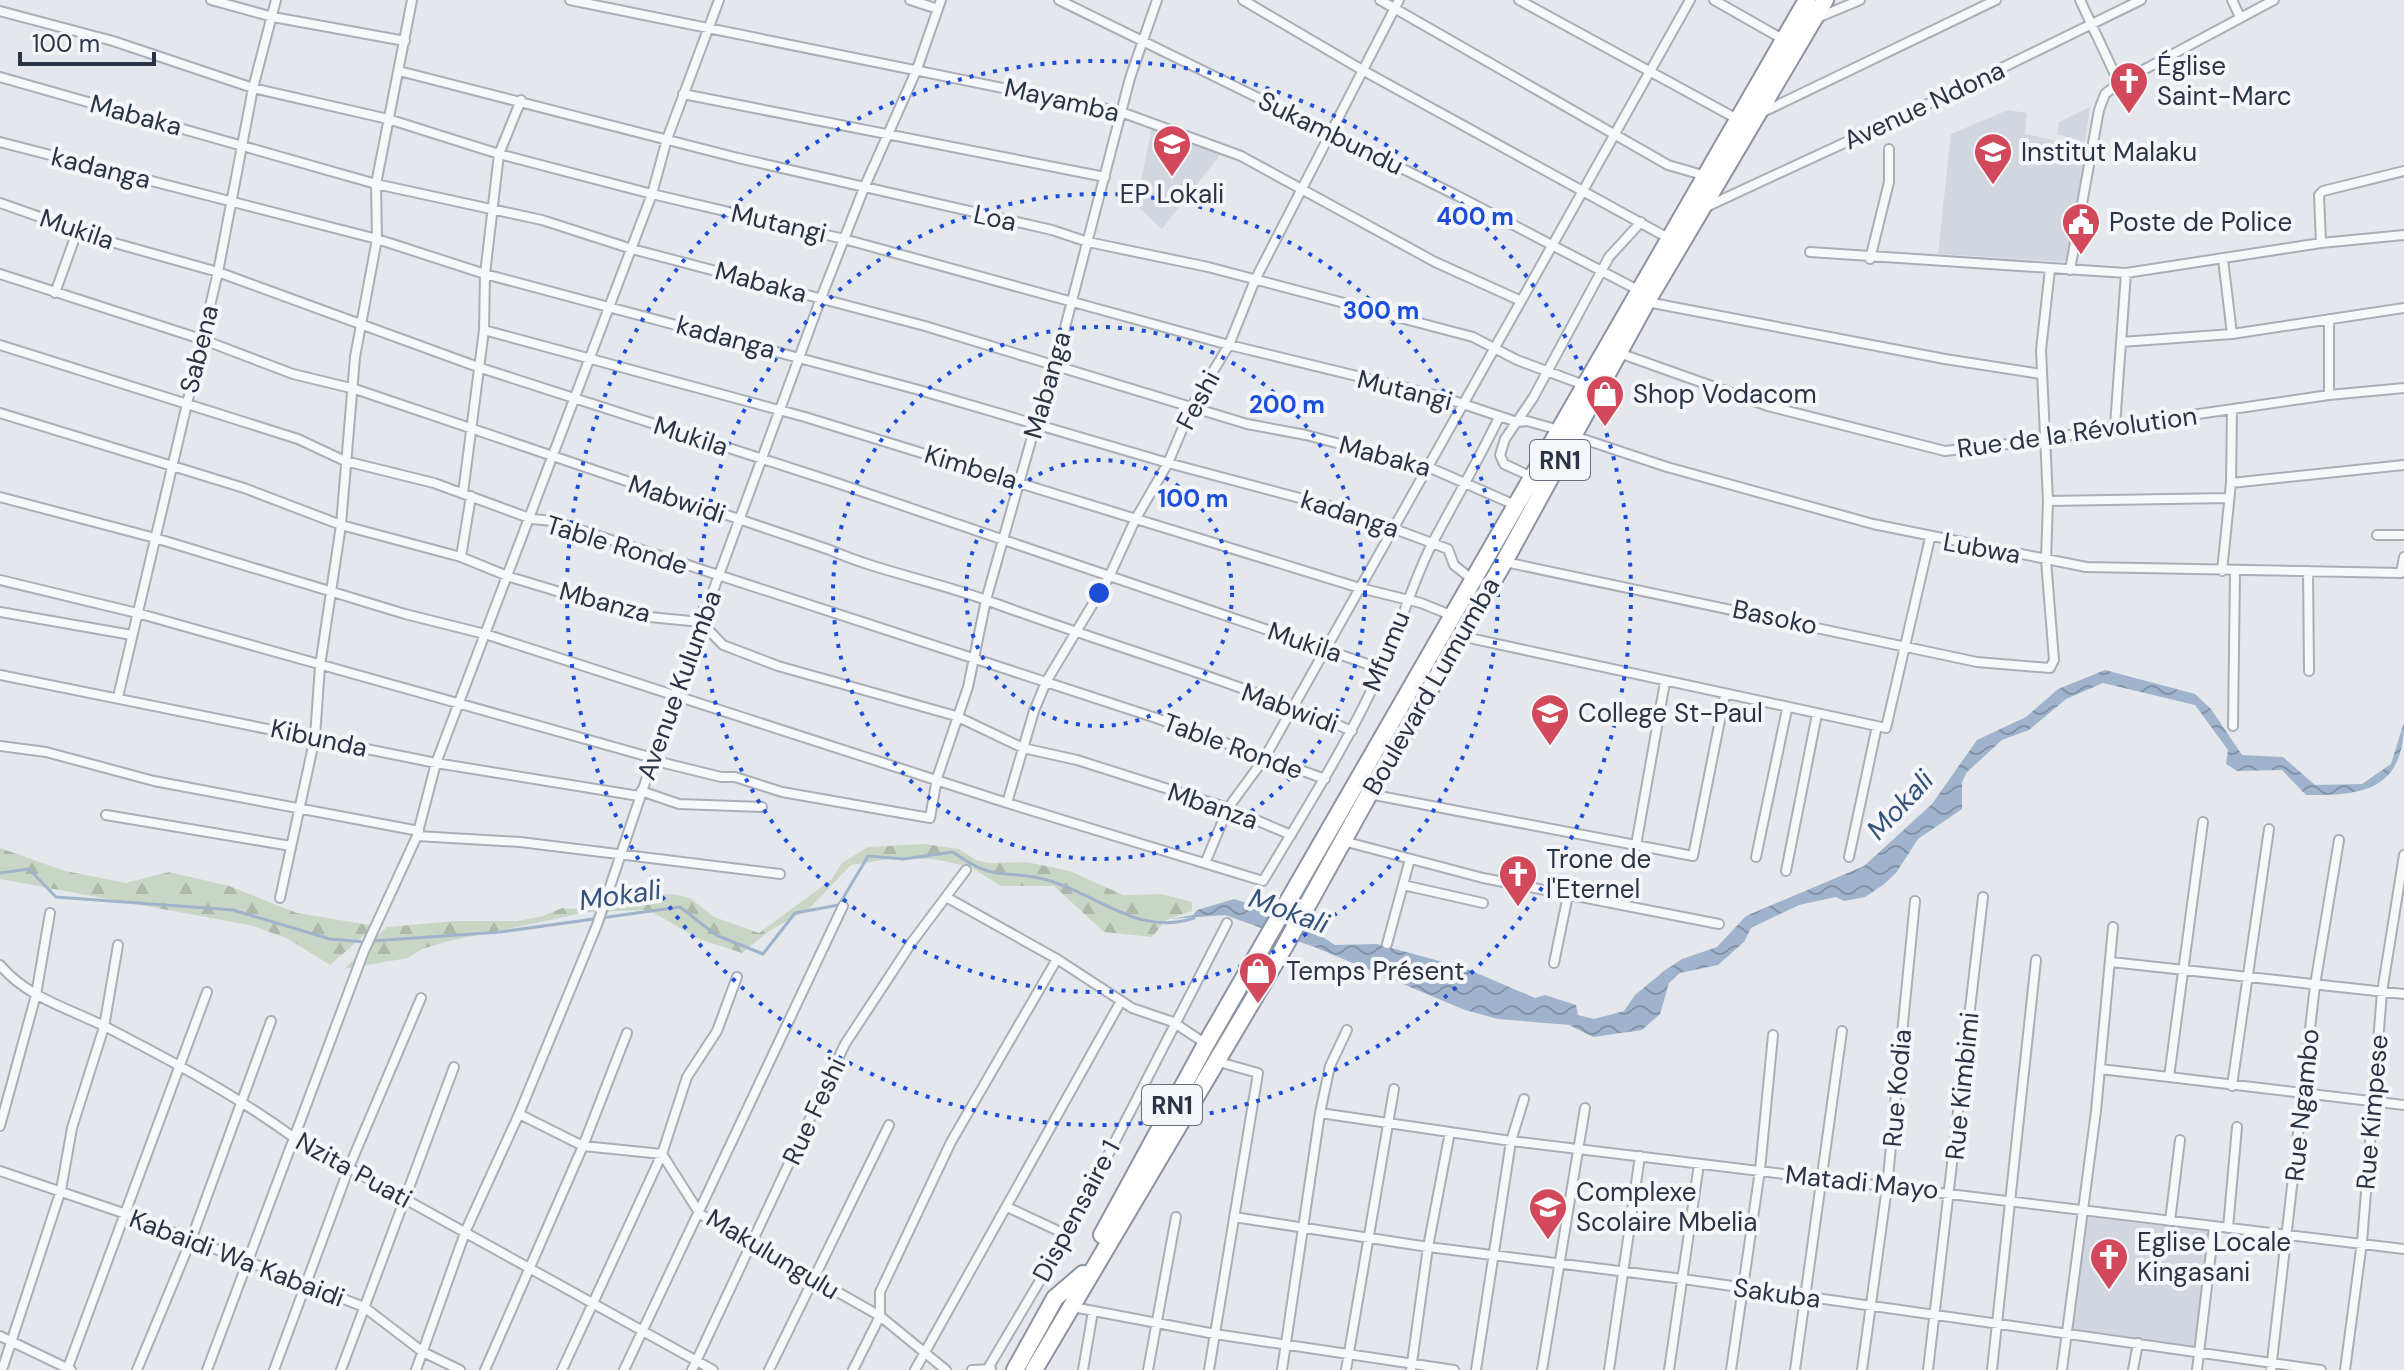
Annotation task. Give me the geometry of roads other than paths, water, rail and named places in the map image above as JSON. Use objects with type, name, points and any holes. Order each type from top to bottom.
[{"type":"highway","name":"Boulevard Lumumba","points":[[1566,433],[1584,385],[1705,207],[1784,40],[1807,10],[1825,0]]},
{"type":"highway","name":"Boulevard Lumumba","points":[[1086,1274],[1121,1197],[1268,940],[1290,917],[1377,795],[1474,582],[1516,505],[1536,482],[1619,353],[1670,239],[1747,115],[1807,10]]},
{"type":"highway","name":"Boulevard Lumumba","points":[[1023,1370],[1059,1318],[1283,949],[1290,917],[1454,627],[1504,562],[1536,482]]},
{"type":"highway","points":[[1044,1370],[1086,1310],[1086,1274]]},
{"type":"highway","points":[[1015,1370],[1055,1298],[1086,1274]]},
{"type":"highway","name":"Boulevard Lumumba","points":[[1034,1370],[1059,1318]]},
{"type":"street","points":[[211,0],[273,17],[405,41]]},
{"type":"street","name":"Sabena","points":[[118,697],[218,272],[253,88],[276,0]]},
{"type":"street","points":[[280,898],[315,737],[320,666],[341,525],[345,461],[355,389],[355,357],[377,239],[376,184],[412,0]]},
{"type":"street","name":"Mayamba","points":[[570,0],[1121,112],[1241,156],[1435,262],[1519,300]]},
{"type":"street","points":[[207,1370],[250,1263],[293,1137],[349,991],[418,833],[436,763],[532,519],[589,357],[652,194],[667,139],[719,0]]},
{"type":"street","points":[[910,0],[940,4]]},
{"type":"street","name":"Sukambundu","points":[[1059,0],[1333,134],[1601,271],[1642,296],[1945,359],[2041,374]]},
{"type":"street","name":"Mabanga","points":[[652,759],[721,777],[735,777],[782,792],[930,818],[937,778],[974,658],[986,600],[1036,423],[1055,366],[1121,112],[1141,41],[1157,0]]},
{"type":"street","points":[[1243,0],[1364,71],[1670,239]]},
{"type":"street","points":[[1380,0],[1668,165],[1707,177]]},
{"type":"street","name":"Feshi","points":[[1007,803],[1046,682],[1109,577],[1135,520],[1168,463],[1192,406],[1229,345],[1255,280],[1333,134],[1399,0]]},
{"type":"street","points":[[1519,0],[1652,70],[1747,115],[1996,0]]},
{"type":"street","points":[[0,497],[155,538],[333,593],[485,634],[1007,803],[1206,861],[1228,808],[1264,759],[1323,648],[1360,588],[1690,0]]},
{"type":"street","points":[[1714,0],[1784,40]]},
{"type":"street","points":[[1807,10],[1860,0]]},
{"type":"street","points":[[2080,0],[2119,83]]},
{"type":"street","name":"Avenue Ndona","points":[[1705,207],[2141,0]]},
{"type":"street","points":[[2232,0],[2240,17]]},
{"type":"street","points":[[2070,270],[2102,100],[2119,83],[2274,0]]},
{"type":"street","name":"Avenue Kulumba","points":[[416,1370],[466,1230],[519,1114],[597,925],[674,697],[821,298],[864,188],[917,69],[940,4]]},
{"type":"street","name":"Mutangi","points":[[0,11],[113,41],[253,88],[388,119],[499,154],[844,239],[1229,345],[1282,355],[1566,433]]},
{"type":"street","name":"Loa","points":[[399,71],[864,188],[1255,280],[1473,337],[1494,349],[1584,385]]},
{"type":"street","name":"Mabaka","points":[[0,77],[376,184],[420,191],[492,211],[542,220],[632,249],[821,298],[1247,424],[1306,435],[1428,467],[1516,505]]},
{"type":"street","points":[[683,94],[1105,177]]},
{"type":"street","points":[[461,557],[484,330],[485,274],[499,154],[521,100]]},
{"type":"street","name":"kadanga","points":[[0,142],[377,239],[485,274],[801,357],[1394,526],[1448,549],[1454,565],[1474,582]]},
{"type":"street","points":[[1870,259],[1889,182],[1889,149]]},
{"type":"street","points":[[2321,243],[2319,195],[2328,189],[2404,171]]},
{"type":"street","name":"Mukila","points":[[0,203],[111,242],[218,272],[478,367],[576,397],[1382,669]]},
{"type":"street","points":[[1536,482],[1504,464],[1500,455],[1601,271],[1641,222]]},
{"type":"street","points":[[55,293],[78,229]]},
{"type":"street","points":[[1810,252],[1870,259],[2126,273],[2321,243],[2404,235]]},
{"type":"street","points":[[2223,259],[2232,334]]},
{"type":"street","points":[[2046,560],[2048,501],[2041,374],[2050,269]]},
{"type":"street","points":[[2115,426],[2126,273]]},
{"type":"street","name":"Mabwidi","points":[[0,274],[201,339],[293,374],[355,389],[865,565],[986,600],[1352,731]]},
{"type":"street","points":[[2121,342],[2232,334],[2404,308]]},
{"type":"street","points":[[2329,319],[2329,395]]},
{"type":"street","name":"Kimbela","points":[[484,330],[589,357],[1021,482],[1405,602],[1421,603],[1454,627],[1665,682],[1787,709],[1888,726],[1905,646]]},
{"type":"street","name":"Table Ronde","points":[[0,345],[186,402],[217,416],[298,439],[345,461],[467,494],[532,519],[553,521],[974,658],[1325,779]]},
{"type":"street","name":"Rue de la Révolution","points":[[1619,353],[1768,406],[1925,447],[1960,451],[2329,395],[2404,388]]},
{"type":"street","points":[[2222,571],[2231,483],[2232,410]]},
{"type":"street","name":"Mbanza","points":[[0,413],[173,465],[296,506],[341,525],[461,557],[510,577],[639,616],[701,622],[723,645],[778,666],[956,716],[1023,748],[1077,760],[1228,808],[1291,835]]},
{"type":"street","name":"Mfumu","points":[[1206,861],[1263,881],[1352,731],[1382,669],[1405,602],[1433,542],[1468,482],[1499,417]]},
{"type":"street","name":"Lubwa","points":[[1566,433],[1667,467],[1930,538],[2046,560],[2104,569],[2403,571]]},
{"type":"street","points":[[2231,483],[2404,465]]},
{"type":"street","points":[[2048,501],[2229,498]]},
{"type":"street","points":[[2377,535],[2404,535]]},
{"type":"street","points":[[1905,646],[1930,538]]},
{"type":"street","points":[[2403,571],[2404,557]]},
{"type":"street","name":"Basoko","points":[[1504,562],[1977,662],[2046,669],[2054,660],[2046,560]]},
{"type":"street","points":[[2308,571],[2309,671]]},
{"type":"street","points":[[2233,726],[2235,572]]},
{"type":"street","points":[[0,580],[137,613],[652,759]]},
{"type":"street","points":[[0,612],[132,635]]},
{"type":"street","name":"Kibunda","points":[[0,675],[436,763],[640,794],[679,804],[762,807]]},
{"type":"street","points":[[1636,845],[1665,682]]},
{"type":"street","points":[[1377,795],[1693,856],[1725,695]]},
{"type":"street","points":[[1756,857],[1787,709]]},
{"type":"street","points":[[1786,871],[1817,714]]},
{"type":"street","points":[[1849,857],[1877,726]]},
{"type":"street","points":[[0,746],[46,752],[154,781],[418,833],[619,853],[780,874]]},
{"type":"street","points":[[106,815],[291,846]]},
{"type":"street","points":[[2169,1077],[2203,822]]},
{"type":"street","points":[[2232,1086],[2269,829]]},
{"type":"street","name":"Rue Ngambo","points":[[2271,1366],[2289,1235],[2315,985],[2339,840]]},
{"type":"street","points":[[1342,841],[1568,895],[1719,924]]},
{"type":"street","name":"Rue Kimpese","points":[[2345,1370],[2362,1242],[2382,992],[2404,855]]},
{"type":"street","points":[[1387,944],[1410,859]]},
{"type":"street","name":"Rue Feshi","points":[[694,1366],[845,1044],[912,942],[966,870]]},
{"type":"street","points":[[1403,885],[1483,903]]},
{"type":"street","points":[[1554,963],[1568,895]]},
{"type":"street","points":[[946,897],[1057,959],[1121,1001],[1144,1014],[1173,1022],[1206,1044]]},
{"type":"street","name":"Rue Kimbimi","points":[[1928,1370],[1983,897]]},
{"type":"street","name":"Rue Kodia","points":[[1862,1370],[1887,1187],[1915,901]]},
{"type":"street","points":[[624,1370],[843,906]]},
{"type":"street","points":[[0,1126],[36,995],[50,913]]},
{"type":"street","name":"Dispensaire 1","points":[[989,1369],[1067,1235],[1173,1022],[1227,923]]},
{"type":"street","points":[[2062,1370],[2100,1069],[2113,927]]},
{"type":"street","points":[[2,1370],[61,1190],[72,1128],[104,1027],[118,945]]},
{"type":"street","points":[[853,1370],[880,1316],[880,1292],[951,1142],[1057,959]]},
{"type":"street","points":[[1992,1370],[2036,960]]},
{"type":"street","points":[[2111,962],[2404,994]]},
{"type":"street","name":"Nzita Puati","points":[[0,965],[15,982],[36,995],[242,1100],[293,1137],[350,1165],[405,1200],[466,1230],[528,1270],[643,1330],[694,1366],[713,1370]]},
{"type":"street","points":[[562,1370],[662,1154],[687,1077],[717,1031],[737,977]]},
{"type":"street","points":[[0,1336],[69,1369],[207,992]]},
{"type":"street","points":[[274,1370],[350,1165],[421,998]]},
{"type":"street","points":[[915,1370],[1121,1001]]},
{"type":"street","points":[[137,1370],[191,1240],[271,1021]]},
{"type":"street","points":[[1282,1370],[1320,1113],[1330,1066],[1347,1030]]},
{"type":"street","points":[[1795,1370],[1842,1031]]},
{"type":"street","points":[[485,1370],[583,1146],[627,1033]]},
{"type":"street","points":[[1731,1370],[1760,1170],[1773,1035]]},
{"type":"street","points":[[1209,1370],[1258,1073],[1214,1061]]},
{"type":"street","points":[[341,1370],[454,1067]]},
{"type":"street","points":[[2100,1069],[2404,1105]]},
{"type":"street","points":[[1346,1370],[1394,1089]]},
{"type":"street","points":[[1476,1370],[1511,1141],[1524,1099]]},
{"type":"street","points":[[1542,1370],[1576,1148],[1585,1108]]},
{"type":"street","name":"Matadi Mayo","points":[[1320,1113],[1511,1141],[2404,1249]]},
{"type":"street","points":[[519,1114],[583,1146],[662,1154]]},
{"type":"street","points":[[769,1370],[889,1125]]},
{"type":"street","points":[[2228,1228],[2237,1127]]},
{"type":"street","points":[[1411,1367],[1428,1247],[1450,1132]]},
{"type":"street","points":[[2170,1221],[2180,1140]]},
{"type":"street","name":"Makulungulu","points":[[662,1154],[700,1214],[880,1316],[946,1370]]},
{"type":"street","points":[[1609,1370],[1640,1156]]},
{"type":"street","points":[[1669,1370],[1699,1164]]},
{"type":"street","name":"Kabaidi Wa Kabaidi","points":[[0,1171],[126,1214],[364,1307],[423,1352],[460,1370]]},
{"type":"street","points":[[1007,1207],[1067,1235]]},
{"type":"street","points":[[1148,1370],[1176,1217]]},
{"type":"street","name":"Sakuba","points":[[1234,1217],[1492,1256],[1683,1279],[2200,1351],[2271,1366],[2321,1370]]},
{"type":"street","points":[[2197,1370],[2214,1227]]},
{"type":"street","points":[[1083,1370],[1086,1310],[1411,1367],[1454,1370]]},
{"type":"street","points":[[2133,1370],[2138,1343]]},
{"type":"street","points":[[972,1370],[989,1369]]},
{"type":"water","points":[[2105,670],[2195,694],[2211,709],[2242,755],[2283,757],[2315,785],[2362,784],[2391,764],[2404,722],[2397,762],[2377,784],[2362,790],[2306,795],[2282,770],[2237,771],[2226,764],[2228,750],[2195,705],[2103,683],[2066,699],[2029,730],[2002,740],[1967,772],[1962,782],[1962,809],[1918,839],[1896,873],[1883,885],[1865,897],[1844,901],[1836,897],[1799,905],[1751,928],[1744,942],[1718,965],[1680,973],[1669,983],[1660,1014],[1642,1030],[1593,1037],[1569,1025],[1498,1019],[1465,1010],[1317,948],[1225,915],[1171,919],[1193,915],[1197,910],[1234,899],[1255,906],[1274,920],[1313,931],[1335,945],[1377,944],[1465,968],[1535,998],[1545,995],[1576,1005],[1578,1015],[1594,1019],[1624,1011],[1635,995],[1664,971],[1682,959],[1717,947],[1746,916],[1864,866],[1932,804],[1977,740],[2026,717],[2058,689]]},
{"type":"waterway","name":"Mokali","points":[[372,941],[500,932],[680,907],[716,935],[763,954],[795,913],[839,905],[868,856],[903,859],[953,852],[991,872],[1032,877],[1066,886],[1136,918],[1155,922],[1194,918]]},
{"type":"waterway","name":"Mokali","points":[[0,873],[29,869],[56,897],[233,910],[330,939],[365,942]]},
{"type":"place","name":"Église Saint-Marc","points":[[2129,115]]},
{"type":"place","name":"EP Lokali","points":[[1172,178]]},
{"type":"place","name":"Institut Malaku","points":[[1993,186]]},
{"type":"place","name":"Poste de Police","points":[[2081,256]]},
{"type":"place","name":"Shop Vodacom","points":[[1605,428]]},
{"type":"place","name":"College St-Paul","points":[[1550,747]]},
{"type":"place","name":"Trone de l'Eternel","points":[[1518,908]]},
{"type":"place","name":"Temps Présent","points":[[1258,1005]]},
{"type":"place","name":"Complexe Scolaire Mbelia","points":[[1548,1241]]},
{"type":"place","name":"Eglise Locale Kingasani","points":[[2109,1291]]}]
